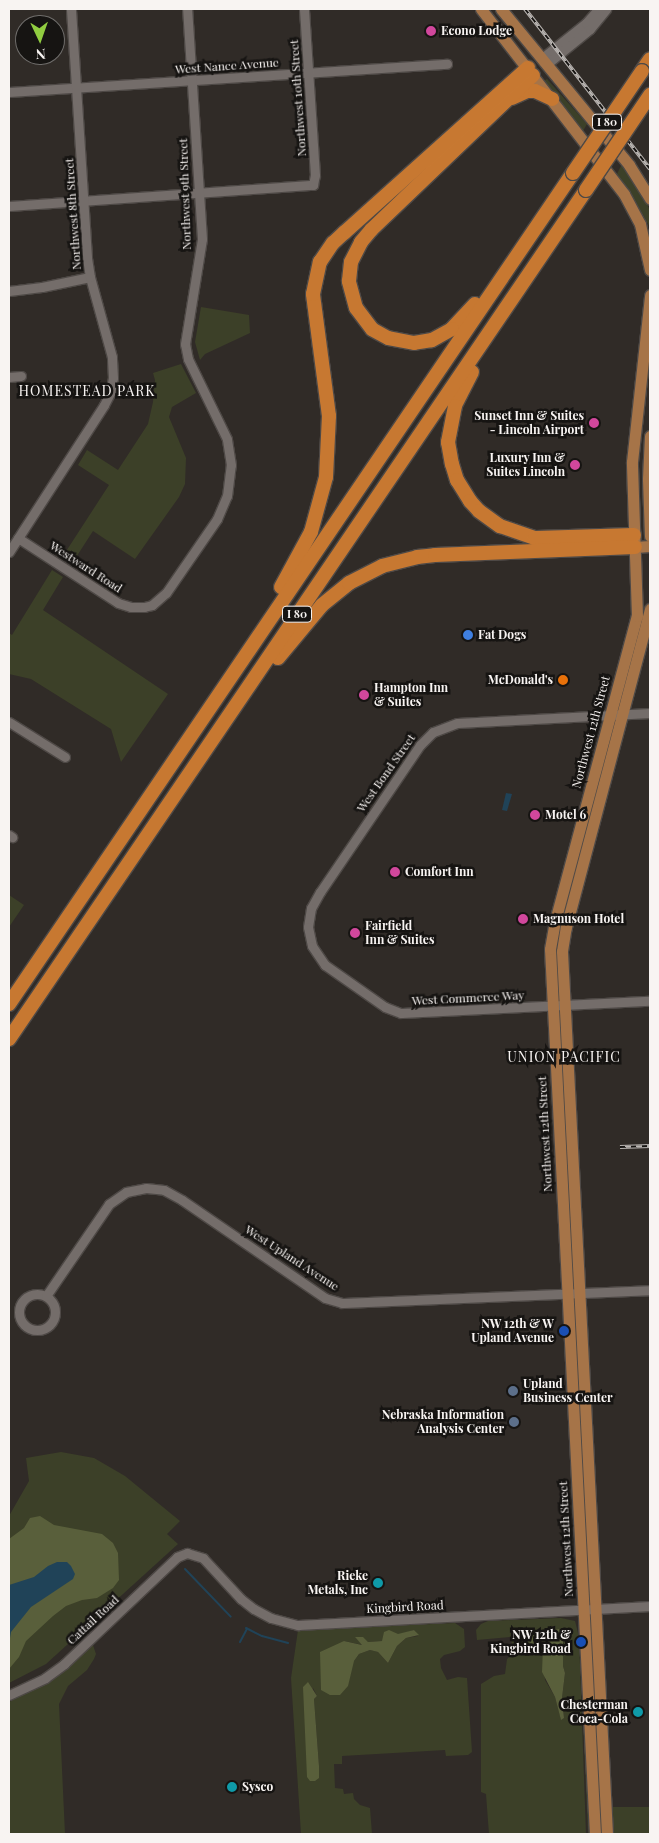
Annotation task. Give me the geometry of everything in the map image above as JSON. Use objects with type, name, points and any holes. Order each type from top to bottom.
[{"type":"highway","name":"I 80","points":[[9,1004],[650,59]]},
{"type":"highway","points":[[522,248],[459,323],[446,334],[432,340],[406,342],[380,335],[366,322],[352,299],[350,272],[355,252],[361,242],[507,101],[530,72]]},
{"type":"highway","points":[[196,729],[305,546],[323,493],[328,461],[329,416],[313,294],[320,262],[333,243],[344,232],[530,72]]},
{"type":"highway","points":[[507,101],[530,91],[540,92],[552,99]]},
{"type":"highway","name":"I 80","points":[[9,1039],[650,95]]},
{"type":"highway","points":[[528,276],[455,406],[448,442],[454,473],[463,491],[479,511],[500,526],[523,535],[545,538],[634,541]]},
{"type":"highway","points":[[213,738],[322,604],[349,583],[382,566],[417,557],[634,541]]},
{"type":"main road","points":[[481,9],[630,203],[644,236],[650,270]]},
{"type":"main road","points":[[501,9],[628,165],[650,199]]},
{"type":"main road","points":[[530,72],[545,61]]},
{"type":"main road","name":"Northwest 12th Street","points":[[595,1834],[552,1006],[551,939],[637,616],[633,446],[650,295]]},
{"type":"main road","points":[[634,541],[650,536],[650,436]]},
{"type":"main road","points":[[634,541],[650,546]]},
{"type":"main road","points":[[608,1834],[563,941],[650,610]]},
{"type":"street","name":"Northwest 8th Street","points":[[9,552],[110,393],[114,378],[112,357],[90,277],[83,201],[71,9]]},
{"type":"street","name":"Northwest 9th Street","points":[[144,607],[152,605],[166,593],[217,519],[230,484],[231,465],[225,434],[185,348],[185,337],[202,245],[187,9]]},
{"type":"street","name":"Northwest 10th Street","points":[[199,194],[312,185],[315,174],[304,9]]},
{"type":"street","points":[[545,61],[586,24],[598,9]]},
{"type":"street","points":[[545,61],[590,29],[606,9]]},
{"type":"street","name":"West Nance Avenue","points":[[9,92],[447,64]]},
{"type":"street","points":[[9,206],[199,194]]},
{"type":"street","points":[[9,291],[37,288],[90,277]]},
{"type":"street","points":[[9,377],[22,376]]},
{"type":"street","name":"Westward Road","points":[[18,538],[118,603],[131,607],[144,607]]},
{"type":"street","name":"West Bond Street","points":[[312,946],[308,920],[314,902],[428,736],[441,727],[457,723],[650,713]]},
{"type":"street","points":[[9,722],[65,757]]},
{"type":"street","name":"West Commerce Way","points":[[312,946],[320,961],[334,972],[385,1007],[401,1013],[650,1002]]},
{"type":"street","name":"West Upland Avenue","points":[[46,1296],[109,1204],[126,1192],[146,1188],[164,1190],[182,1200],[333,1301],[352,1304],[650,1290]]},
{"type":"street","points":[[30,1295],[46,1296],[54,1305],[55,1317],[48,1327],[36,1330],[30,1328],[21,1320],[22,1303],[30,1295]]},
{"type":"street","name":"Kingbird Road","points":[[188,1553],[204,1558],[241,1599],[254,1609],[271,1618],[298,1625],[650,1606]]},
{"type":"street","name":"Cattail Road","points":[[9,1696],[44,1678],[64,1664],[177,1557],[188,1553]]},
{"type":"green space","points":[[547,79],[587,124],[583,131],[544,81]]},
{"type":"green space","points":[[622,164],[647,203],[650,212],[650,227],[617,174]]},
{"type":"green space","points":[[201,307],[249,315],[250,333],[205,354],[200,360],[195,342]]},
{"type":"green space","points":[[181,364],[196,393],[172,407],[169,417],[186,458],[185,484],[179,497],[135,559],[93,531],[73,562],[63,556],[109,485],[78,465],[87,450],[118,470],[148,424],[153,402],[155,380],[153,373]]},
{"type":"green space","points":[[52,570],[63,577],[43,610],[168,694],[121,762],[111,729],[31,679],[9,674],[9,633],[12,635]]},
{"type":"green space","points":[[9,895],[24,905],[9,927]]},
{"type":"green space","points":[[61,1452],[94,1458],[125,1476],[180,1521],[167,1534],[178,1544],[46,1664],[9,1683],[9,1516],[29,1481],[26,1458]]},
{"type":"green space","points":[[40,1516],[54,1525],[102,1534],[113,1543],[118,1553],[119,1580],[113,1588],[97,1598],[82,1600],[66,1606],[53,1616],[26,1641],[19,1657],[9,1669],[9,1539],[24,1528],[30,1518]]},
{"type":"green space","points":[[561,1618],[575,1621],[579,1637],[586,1834],[489,1834],[486,1794],[481,1792],[481,1684],[494,1676],[505,1674],[507,1659],[513,1654],[511,1637],[477,1640],[476,1630],[481,1624],[488,1621]],"holes":[[[521,1633],[541,1634],[563,1666],[565,1673],[562,1698],[564,1718],[561,1719],[555,1697],[545,1680],[543,1647],[525,1640]]]},
{"type":"green space","points":[[455,1623],[464,1629],[465,1647],[460,1651],[444,1655],[440,1659],[441,1668],[447,1680],[458,1677],[467,1678],[472,1752],[468,1755],[446,1756],[445,1750],[342,1756],[342,1764],[334,1764],[335,1788],[343,1789],[344,1794],[353,1793],[354,1799],[360,1805],[370,1808],[372,1834],[301,1834],[291,1678],[298,1630]],"holes":[[[414,1630],[418,1636],[406,1638],[397,1646],[388,1663],[378,1652],[370,1650],[359,1654],[354,1661],[344,1641],[363,1645],[355,1637],[368,1642],[383,1641]],[[313,1688],[317,1696],[314,1699],[319,1766],[306,1756],[306,1737]]]},
{"type":"green space","points":[[559,1629],[563,1637],[563,1666],[565,1673],[562,1698],[564,1718],[561,1720],[555,1697],[542,1672],[543,1647],[519,1639],[521,1633],[541,1634]]},
{"type":"green space","points":[[389,1630],[398,1634],[414,1630],[419,1635],[406,1638],[397,1646],[388,1663],[378,1652],[370,1650],[359,1654],[354,1661],[348,1686],[340,1695],[330,1695],[321,1690],[320,1652],[344,1641],[362,1645],[355,1637],[363,1637],[368,1642],[382,1641],[384,1632]]},
{"type":"green space","points":[[93,1645],[96,1654],[94,1659],[87,1670],[68,1686],[59,1704],[65,1834],[9,1834],[9,1702],[50,1682]]},
{"type":"green space","points":[[580,1654],[591,1834],[588,1834]]},
{"type":"green space","points":[[308,1682],[317,1696],[314,1699],[319,1778],[315,1781],[310,1781],[307,1777],[303,1687]]},
{"type":"green space","points":[[610,1807],[650,1807],[650,1834],[610,1834]]},
{"type":"water","points":[[506,793],[512,794],[507,811],[502,810]]},
{"type":"water","points":[[57,1562],[67,1562],[71,1566],[75,1574],[73,1579],[31,1607],[11,1632],[9,1644],[9,1585],[34,1577],[48,1566]]},
{"type":"waterway","points":[[185,1569],[231,1617]]},
{"type":"waterway","points":[[246,1628],[262,1636],[288,1643]]},
{"type":"waterway","points":[[240,1642],[247,1629]]},
{"type":"railway","points":[[525,9],[650,169]]},
{"type":"railway","points":[[620,1147],[650,1146]]},
{"type":"place","name":"Econo Lodge","points":[[431,31]]},
{"type":"place","name":"Sunset Inn & Suites - Lincoln Airport","points":[[594,423]]},
{"type":"place","name":"Luxury Inn & Suites Lincoln","points":[[575,465]]},
{"type":"place","name":"Fat Dogs","points":[[468,635]]},
{"type":"place","name":"McDonald's","points":[[563,680]]},
{"type":"place","name":"Hampton Inn & Suites","points":[[364,695]]},
{"type":"place","name":"Motel 6","points":[[535,815]]},
{"type":"place","name":"Comfort Inn","points":[[395,872]]},
{"type":"place","name":"Magnuson Hotel","points":[[523,919]]},
{"type":"place","name":"Fairfield Inn & Suites","points":[[355,933]]},
{"type":"place","name":"NW 12th & W Upland Avenue","points":[[564,1331]]},
{"type":"place","name":"Upland Business Center","points":[[513,1391]]},
{"type":"place","name":"Nebraska Information Analysis Center","points":[[514,1422]]},
{"type":"place","name":"Rieke Metals, Inc","points":[[378,1583]]},
{"type":"place","name":"NW 12th & Kingbird Road","points":[[581,1642]]},
{"type":"place","name":"Chesterman Coca-Cola","points":[[638,1712]]},
{"type":"place","name":"Sysco","points":[[232,1787]]},
{"type":"district","name":"HOMESTEAD PARK","points":[[87,391]]},
{"type":"district","name":"UNION PACIFIC","points":[[564,1057]]}]
